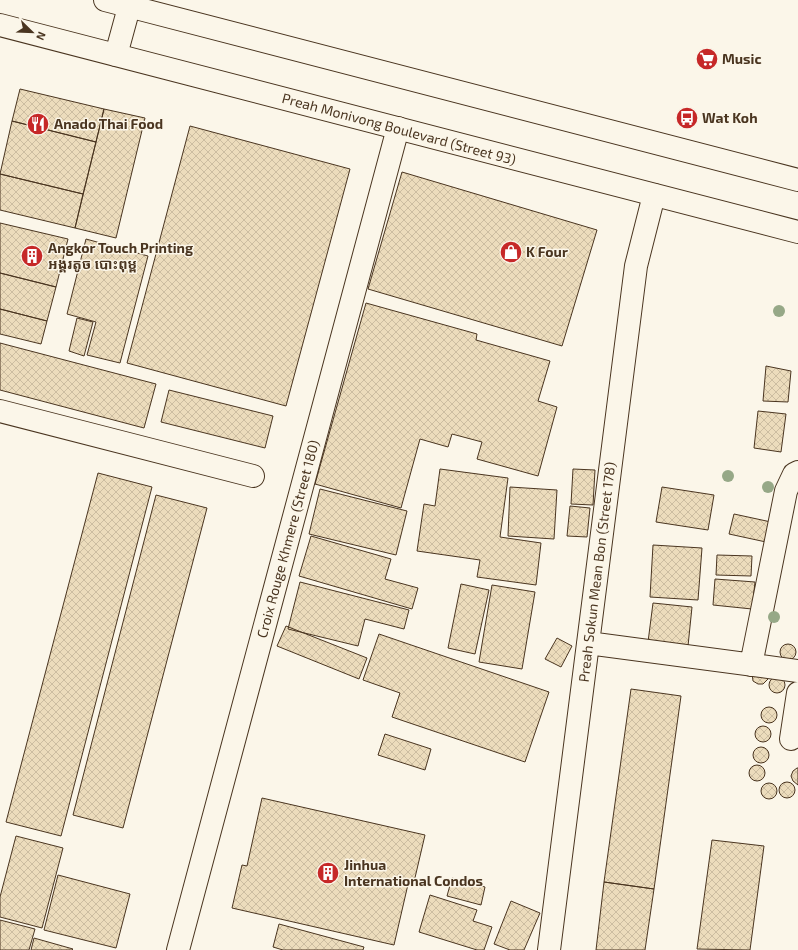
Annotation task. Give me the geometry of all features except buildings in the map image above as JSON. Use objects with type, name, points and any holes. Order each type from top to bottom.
[{"type":"main road","points":[[105,0],[130,3],[798,180]]},
{"type":"main road","points":[[116,56],[130,3]]},
{"type":"main road","name":"Preah Monivong Boulevard (Street 93)","points":[[0,25],[798,232]]},
{"type":"main road","name":"Croix Rouge Khmere (Street 180)","points":[[178,950],[398,128]]},
{"type":"main road","name":"Preah Sokun Mean Bon (Street 178)","points":[[549,950],[636,266],[654,195]]},
{"type":"main road","points":[[0,411],[253,476]]},
{"type":"main road","points":[[751,666],[786,492],[794,474],[798,472]]},
{"type":"main road","points":[[588,643],[751,666],[798,671]]},
{"type":"main road","points":[[791,739],[798,693]]},
{"type":"place","name":"Music","points":[[707,59]]},
{"type":"place","name":"Wat Koh","points":[[687,118]]},
{"type":"place","name":"Anado Thai Food","points":[[38,124]]},
{"type":"place","name":"K Four","points":[[511,252]]},
{"type":"place","name":"Angkor Touch Printing អង្គរតូច បោះពុម្ព","points":[[32,256]]},
{"type":"place","name":"Jinhua International Condos","points":[[328,873]]}]
